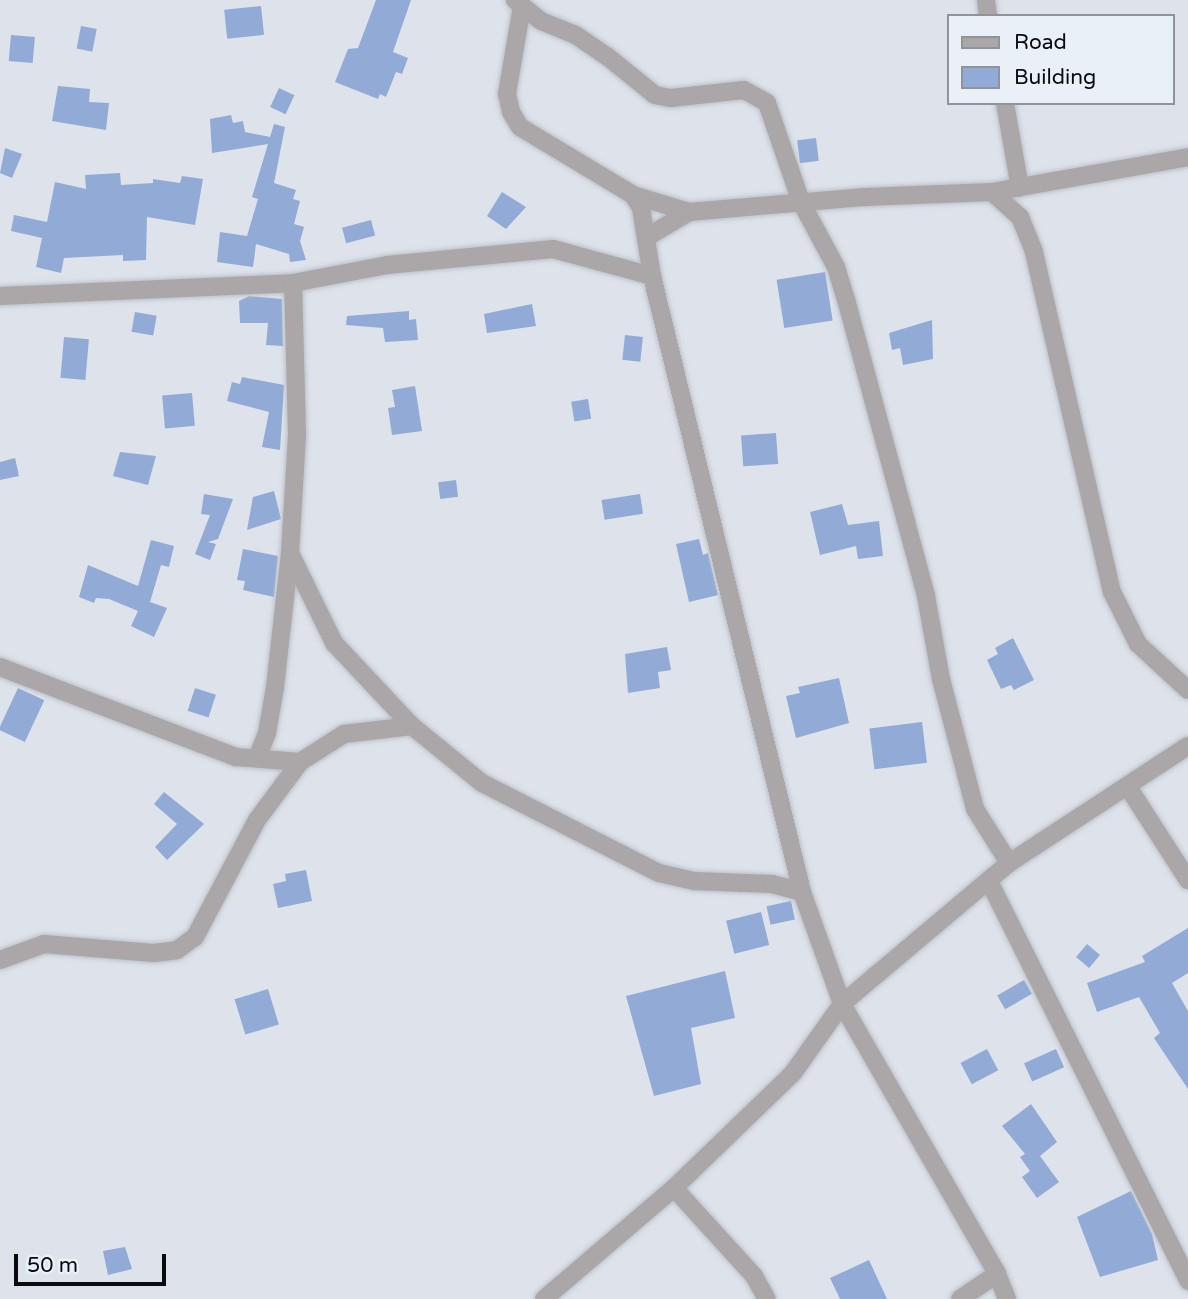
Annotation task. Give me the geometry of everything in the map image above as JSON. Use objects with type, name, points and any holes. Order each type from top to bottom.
[{"type":"street","points":[[1009,863],[975,809],[941,679],[926,596],[846,299],[836,267],[801,202],[767,103],[757,94],[744,90],[671,98],[655,95],[608,57],[518,3],[507,93],[510,111],[520,127],[633,195],[689,212],[801,202],[992,192],[1188,157]]},
{"type":"street","points":[[1005,105],[1020,188]]},
{"type":"street","points":[[992,192],[1020,217],[1034,253],[1112,592],[1138,644],[1188,690]]},
{"type":"street","points":[[633,195],[647,237],[652,276],[803,892],[842,1004],[997,1274],[1007,1299]]},
{"type":"street","points":[[647,237],[689,212]]},
{"type":"street","points":[[0,296],[293,283],[387,265],[553,249],[652,276]]},
{"type":"street","points":[[257,758],[267,733],[275,687],[290,553],[297,435],[293,283]]},
{"type":"street","points":[[290,553],[334,643],[386,693],[412,726],[482,783],[659,873],[694,881],[772,884],[803,892]]},
{"type":"street","points":[[0,667],[202,745],[257,758],[300,762]]},
{"type":"street","points":[[0,960],[44,944],[154,953],[177,950],[195,937],[257,820],[300,762],[344,734],[412,726]]},
{"type":"street","points":[[544,1299],[674,1188],[793,1073],[842,1004],[1009,863],[1188,746]]},
{"type":"street","points":[[1128,787],[1188,880]]},
{"type":"street","points":[[989,881],[1188,1281]]},
{"type":"street","points":[[674,1188],[754,1276],[767,1299]]},
{"type":"street","points":[[960,1299],[997,1274]]},
{"type":"building","points":[[376,0],[411,0],[393,52],[408,58],[402,74],[396,72],[386,97],[380,94],[378,99],[335,82],[348,49],[358,48]]},
{"type":"building","points":[[261,6],[264,35],[227,39],[224,10]]},
{"type":"building","points":[[81,26],[97,29],[92,52],[77,49]]},
{"type":"building","points":[[11,35],[35,37],[33,63],[9,61]]},
{"type":"building","points":[[58,86],[90,89],[89,102],[109,103],[106,130],[52,121]]},
{"type":"building","points":[[279,88],[294,95],[286,114],[270,107]]},
{"type":"building","points":[[231,115],[233,123],[243,121],[245,132],[270,137],[274,124],[285,127],[274,183],[296,190],[293,199],[300,201],[294,224],[304,227],[300,241],[306,260],[290,262],[289,254],[256,244],[253,267],[217,262],[220,232],[247,236],[258,199],[252,197],[268,144],[212,153],[210,119]]},
{"type":"building","points":[[816,138],[819,161],[800,163],[797,140]]},
{"type":"building","points":[[5,148],[22,154],[12,178],[0,173]]},
{"type":"building","points":[[120,173],[121,185],[153,183],[153,179],[180,183],[182,176],[203,179],[195,225],[147,217],[146,260],[123,261],[123,255],[64,258],[61,273],[36,267],[42,238],[11,231],[14,215],[47,222],[55,182],[86,189],[85,175]]},
{"type":"building","points":[[502,192],[526,207],[506,229],[487,216]]},
{"type":"building","points":[[371,220],[375,235],[346,243],[342,228]]},
{"type":"building","points":[[825,272],[833,320],[784,328],[777,280]]},
{"type":"building","points":[[249,296],[282,299],[283,346],[266,345],[268,323],[240,323],[239,301]]},
{"type":"building","points":[[532,304],[536,326],[487,333],[484,314]]},
{"type":"building","points":[[409,311],[409,320],[416,319],[418,340],[385,342],[383,328],[346,325],[347,316]]},
{"type":"building","points":[[135,312],[157,316],[153,336],[132,332]]},
{"type":"building","points":[[932,320],[933,359],[903,365],[900,348],[892,350],[889,333]]},
{"type":"building","points":[[625,335],[643,337],[640,362],[622,360]]},
{"type":"building","points":[[64,337],[89,339],[85,380],[60,378]]},
{"type":"building","points":[[242,377],[284,385],[280,450],[262,447],[269,412],[227,401],[232,382],[240,384]]},
{"type":"building","points":[[415,386],[422,431],[392,435],[388,408],[395,407],[392,390]]},
{"type":"building","points":[[192,393],[195,426],[165,428],[162,396]]},
{"type":"building","points":[[588,399],[591,419],[574,421],[571,402]]},
{"type":"building","points":[[776,433],[778,464],[743,466],[741,435]]},
{"type":"building","points":[[120,452],[156,456],[148,485],[113,476]]},
{"type":"building","points":[[15,458],[19,476],[0,480],[0,462]]},
{"type":"building","points":[[456,480],[458,497],[440,499],[438,482]]},
{"type":"building","points":[[274,491],[281,519],[247,530],[253,497]]},
{"type":"building","points":[[204,494],[233,499],[218,539],[208,542],[216,544],[210,560],[195,554],[210,515],[201,514]]},
{"type":"building","points":[[640,494],[643,514],[605,520],[601,500]]},
{"type":"building","points":[[842,504],[848,525],[879,521],[883,556],[858,559],[856,546],[820,555],[810,512]]},
{"type":"building","points":[[699,539],[703,555],[708,553],[718,595],[689,602],[676,544]]},
{"type":"building","points":[[151,540],[174,546],[169,567],[161,565],[150,602],[167,608],[154,637],[131,626],[138,611],[109,599],[96,598],[94,603],[79,597],[88,565],[138,586]]},
{"type":"building","points":[[243,549],[278,556],[274,597],[243,590],[245,581],[237,580]]},
{"type":"building","points":[[1013,638],[1034,680],[1014,690],[1011,685],[1001,689],[987,660],[998,654],[995,648]]},
{"type":"building","points":[[667,647],[671,670],[658,672],[660,688],[628,693],[625,654]]},
{"type":"building","points":[[839,678],[849,723],[796,738],[786,696],[800,693],[798,687]]},
{"type":"building","points":[[18,688],[44,700],[25,742],[0,730]]},
{"type":"building","points":[[195,688],[216,695],[209,718],[188,711]]},
{"type":"building","points":[[922,722],[927,763],[874,769],[869,728]]},
{"type":"building","points":[[164,792],[204,824],[167,860],[155,847],[177,824],[154,804]]},
{"type":"building","points":[[306,870],[312,901],[278,908],[273,884],[286,881],[285,874]]},
{"type":"building","points":[[791,901],[795,920],[770,925],[767,906]]},
{"type":"building","points":[[761,912],[769,945],[734,954],[726,921]]},
{"type":"building","points":[[1188,928],[1188,973],[1172,983],[1188,1011],[1188,1089],[1154,1038],[1160,1033],[1139,997],[1097,1012],[1087,983],[1145,962],[1142,956]]},
{"type":"building","points":[[1087,944],[1100,955],[1089,968],[1076,957]]},
{"type":"building","points":[[725,971],[735,1018],[691,1028],[701,1084],[654,1096],[626,996]]},
{"type":"building","points":[[1024,980],[1032,994],[1005,1009],[997,996]]},
{"type":"building","points":[[268,989],[279,1024],[245,1035],[235,999]]},
{"type":"building","points":[[987,1049],[998,1070],[972,1084],[961,1063]]},
{"type":"building","points":[[1056,1049],[1064,1067],[1032,1082],[1024,1063]]},
{"type":"building","points":[[1031,1104],[1057,1142],[1040,1156],[1059,1182],[1037,1198],[1022,1177],[1030,1171],[1020,1157],[1025,1154],[1002,1126]]},
{"type":"building","points":[[1131,1191],[1152,1234],[1158,1260],[1100,1277],[1077,1217]]},
{"type":"building","points":[[125,1247],[132,1269],[108,1275],[103,1251]]},
{"type":"building","points":[[869,1260],[887,1299],[840,1299],[830,1278]]}]
